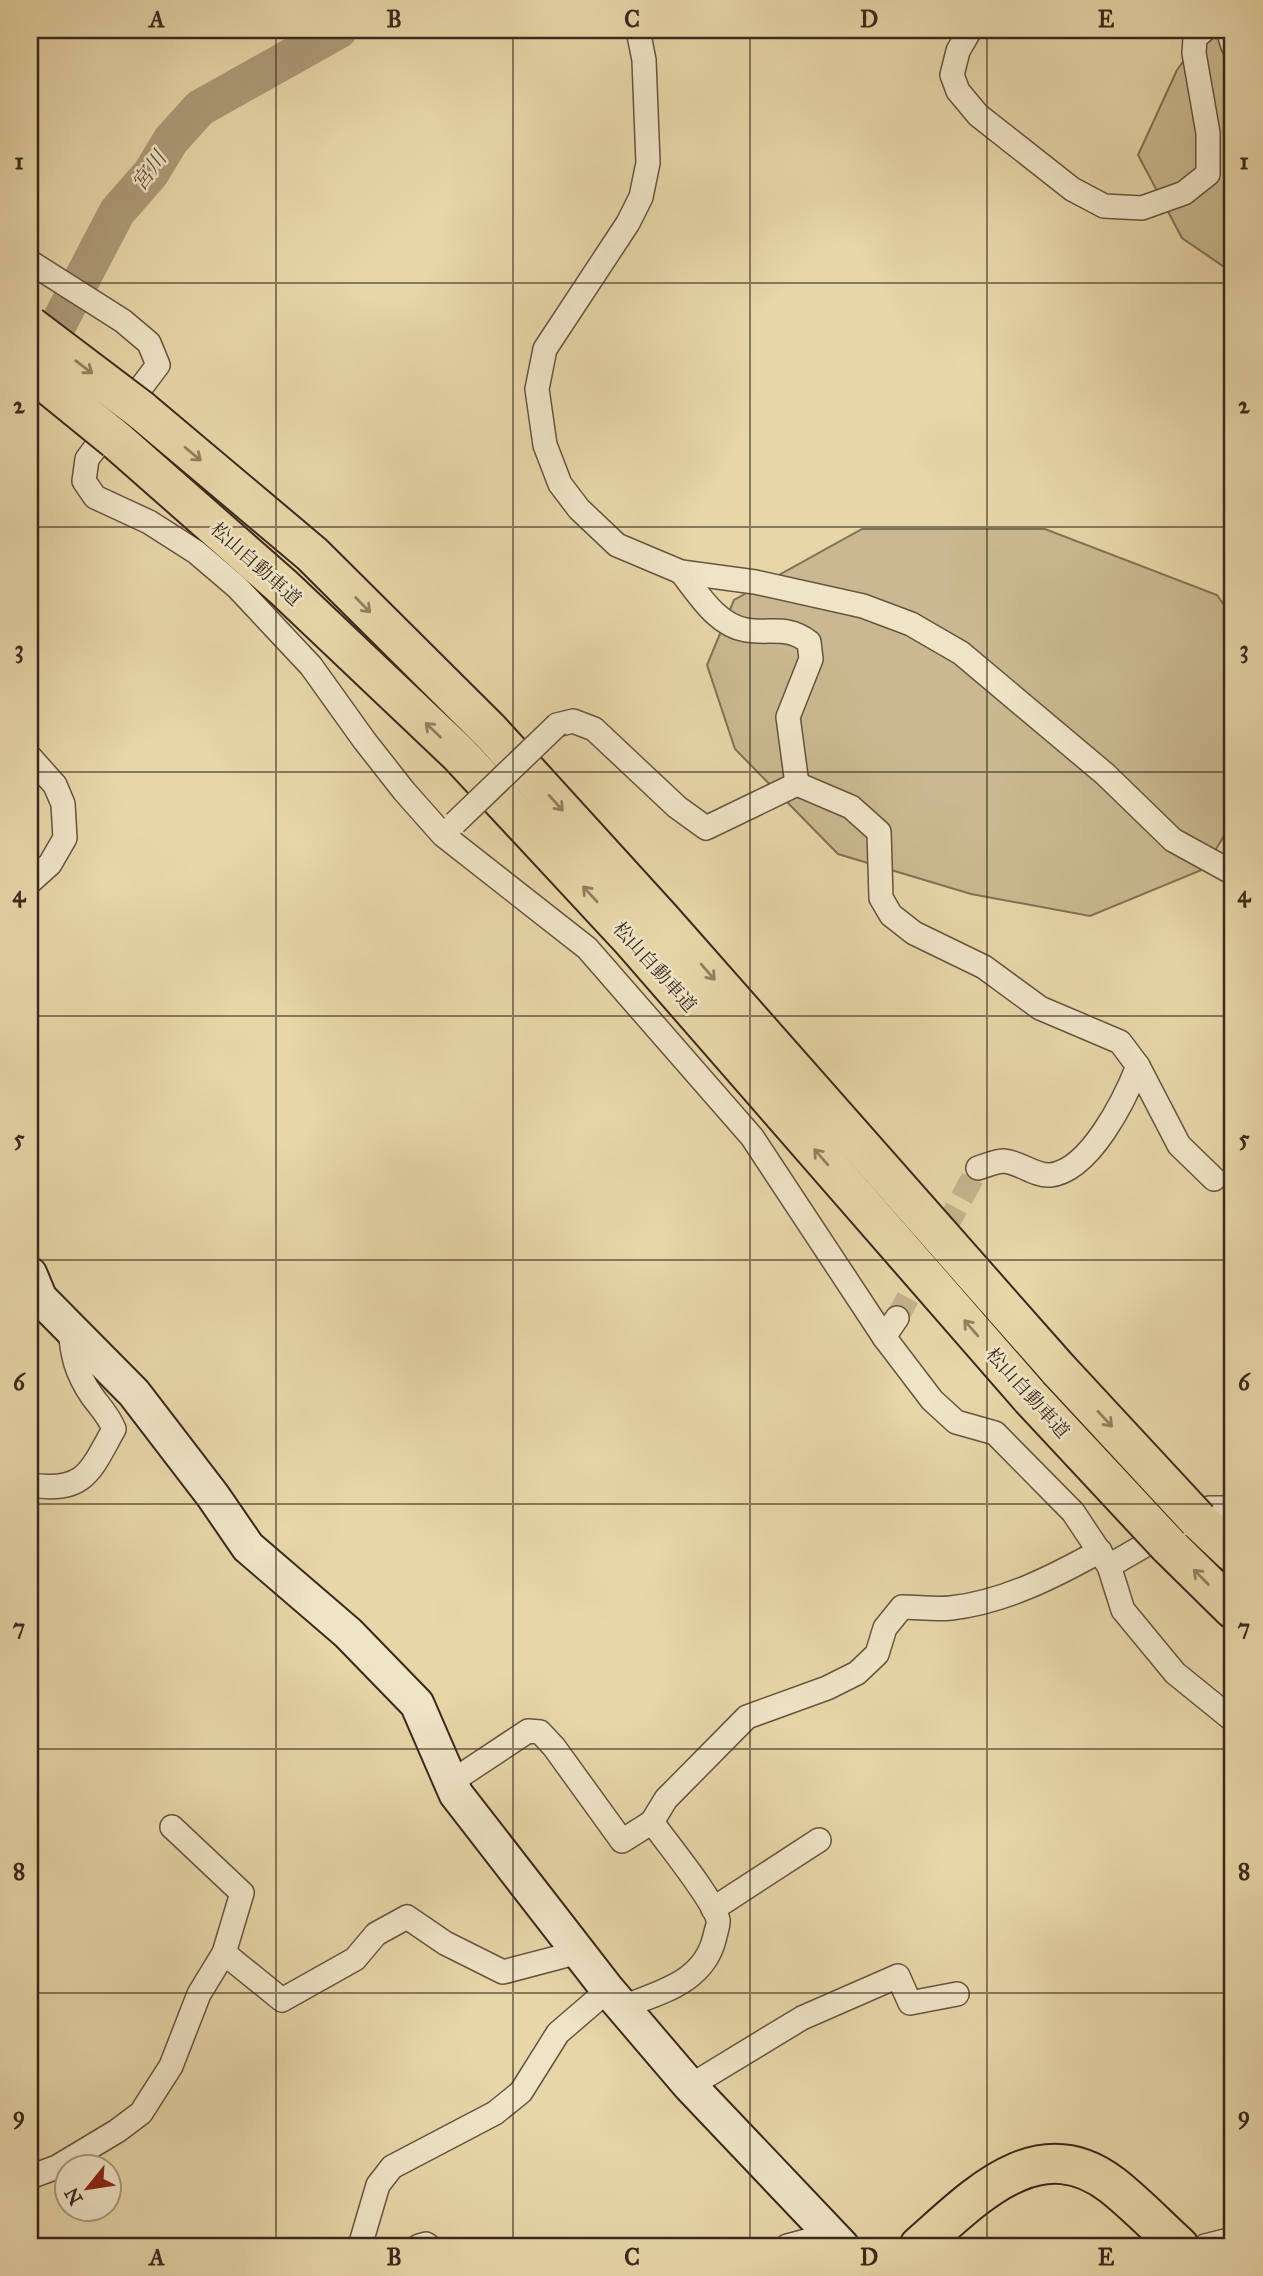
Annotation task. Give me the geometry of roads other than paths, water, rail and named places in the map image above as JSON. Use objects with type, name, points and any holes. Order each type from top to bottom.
[{"type":"highway","name":"松山自動車道","points":[[30,326],[141,410],[312,554],[490,731],[661,919],[1058,1369],[1216,1514],[1233,1553]]},
{"type":"highway","name":"松山自動車道","points":[[30,370],[116,440],[283,587],[459,754],[632,939],[1031,1398],[1168,1545],[1233,1609]]},
{"type":"highway","points":[[919,2246],[974,2199],[1023,2168],[1064,2165],[1086,2170],[1111,2184],[1179,2246]]},
{"type":"street","points":[[638,30],[644,60],[648,163],[641,197],[628,223],[545,349],[537,389],[545,446],[560,484],[579,509],[617,545],[681,572],[755,582],[863,606],[911,624],[961,653],[1105,774],[1173,839],[1233,873]]},
{"type":"street","points":[[970,30],[958,51],[952,75],[958,91],[978,115],[1072,189],[1104,206],[1142,208],[1184,194],[1208,174],[1208,133],[1194,53],[1195,38],[1204,30]]},
{"type":"street","points":[[1228,30],[1233,46]]},
{"type":"street","points":[[30,262],[123,321],[149,343],[158,365],[87,459],[84,481],[95,497],[149,522],[196,552],[237,587],[311,666],[363,740],[404,791],[587,948],[752,1137],[891,1327],[932,1400],[956,1422],[995,1433],[1073,1512],[1105,1559],[1123,1609],[1175,1672],[1233,1720]]},
{"type":"street","points":[[681,572],[717,616],[743,629],[797,632],[809,642],[811,659],[789,717],[797,784]]},
{"type":"street","points":[[449,829],[557,725],[573,721],[594,729],[677,807],[706,828],[797,784],[851,807],[879,832],[881,898],[891,915],[914,933],[984,967],[1040,1007],[1120,1042],[1138,1066],[1179,1145],[1214,1179]]},
{"type":"street","points":[[30,757],[55,785],[63,804],[65,838],[50,864],[30,882]]},
{"type":"street","points":[[978,1168],[1004,1161],[1047,1175],[1066,1171],[1086,1154],[1125,1099],[1138,1066]]},
{"type":"street","points":[[30,1274],[40,1298],[134,1392],[248,1547],[348,1633],[417,1704],[456,1794],[615,1998],[690,2085],[837,2240]]},
{"type":"street","points":[[30,1485],[50,1488],[80,1480],[91,1470],[114,1429],[111,1420],[90,1394],[72,1359],[70,1328]]},
{"type":"street","points":[[451,1782],[528,1731],[540,1732],[622,1840],[652,1822],[666,1799],[747,1717],[827,1688],[857,1673],[877,1654],[885,1628],[902,1607],[950,1608],[998,1598],[1105,1559],[1209,1508],[1216,1514]]},
{"type":"street","points":[[362,2245],[378,2185],[391,2167],[495,2113],[522,2092],[558,2033],[615,1998],[677,1987],[697,1972],[713,1946],[718,1921],[713,1909],[652,1822]]},
{"type":"street","points":[[30,2177],[57,2167],[117,2131],[141,2113],[171,2066],[199,1994],[224,1953],[242,1893],[172,1827]]},
{"type":"street","points":[[713,1909],[819,1840]]},
{"type":"street","points":[[224,1953],[282,2000],[355,1959],[376,1934],[407,1917],[445,1943],[503,1972],[579,1952]]},
{"type":"street","points":[[690,2085],[802,2018],[898,1976],[910,2003],[957,1994]]},
{"type":"street","points":[[1205,2246],[1233,2239]]},
{"type":"street","points":[[787,2246],[837,2240]]},
{"type":"street","points":[[419,2246],[429,2246]]},
{"type":"waterway","name":"宮川","points":[[36,367],[117,212],[151,173],[171,140],[200,108],[339,30]]},
{"type":"tunnel","points":[[897,1318],[978,1168]]}]
